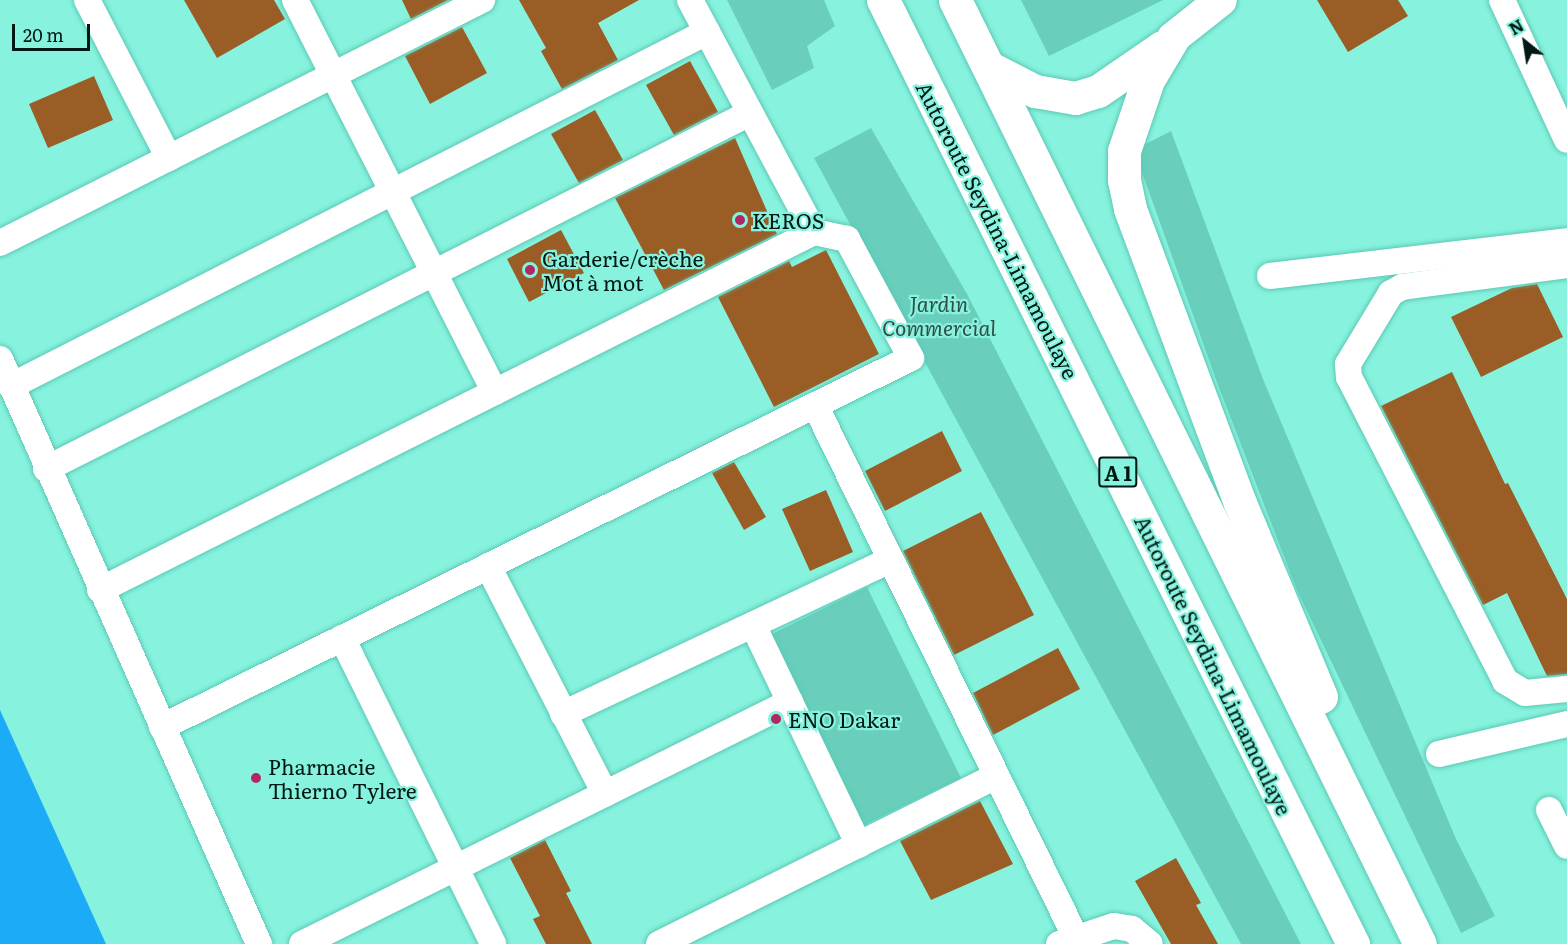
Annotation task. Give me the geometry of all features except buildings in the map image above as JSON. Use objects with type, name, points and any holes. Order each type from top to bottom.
[{"type":"highway","name":"Autoroute Seydina-Limamoulaye","points":[[883,0],[1353,944]]},
{"type":"highway","points":[[955,0],[1420,944]]},
{"type":"highway","points":[[990,68],[1035,91],[1075,98],[1125,75],[1173,38]]},
{"type":"highway","points":[[1173,38],[1145,87],[1124,152],[1124,180],[1130,209],[1240,503],[1320,694],[1357,815]]},
{"type":"street","points":[[87,0],[169,158]]},
{"type":"street","points":[[295,0],[495,392]]},
{"type":"street","points":[[0,243],[482,0]]},
{"type":"street","points":[[690,0],[814,232]]},
{"type":"street","points":[[1173,38],[1221,0]]},
{"type":"street","points":[[1502,0],[1567,140]]},
{"type":"street","points":[[11,386],[707,32]]},
{"type":"street","points":[[46,469],[750,112]]},
{"type":"street","points":[[100,590],[814,232],[847,239],[911,358],[162,727]]},
{"type":"street","points":[[1270,276],[1567,241]]},
{"type":"street","points":[[1567,265],[1402,287],[1391,293],[1348,364],[1349,377],[1505,681],[1525,693],[1567,689]]},
{"type":"street","points":[[0,359],[46,469],[259,944]]},
{"type":"street","points":[[815,405],[996,776],[1067,940],[1114,926],[1132,929],[1150,944]]},
{"type":"street","points":[[563,714],[890,560]]},
{"type":"street","points":[[488,566],[605,794]]},
{"type":"street","points":[[753,625],[859,844]]},
{"type":"street","points":[[342,638],[494,944]]},
{"type":"street","points":[[302,944],[790,702]]},
{"type":"street","points":[[1439,754],[1567,724]]},
{"type":"street","points":[[659,944],[996,776]]},
{"type":"street","points":[[1549,810],[1567,846]]},
{"type":"green space","points":[[727,0],[824,0],[835,26],[807,46],[814,68],[772,90]]},
{"type":"green space","points":[[1021,0],[1163,0],[1049,56]]},
{"type":"green space","name":"Jardin Commercial","points":[[871,128],[967,294],[1301,944],[1241,944],[814,158]]},
{"type":"green space","points":[[1171,131],[1263,379],[1456,839],[1495,916],[1461,933],[1297,590],[1218,385],[1134,150]]},
{"type":"green space","points":[[867,587],[961,778],[862,826],[768,636]]},
{"type":"shaded area","points":[[0,710],[106,944],[0,944]]},
{"type":"place","name":"KEROS","points":[[740,220]]},
{"type":"place","name":"Garderie/crèche Mot à mot","points":[[530,270]]},
{"type":"place","name":"ENO Dakar","points":[[776,719]]},
{"type":"place","name":"Pharmacie Thierno Tylere","points":[[256,778]]}]
